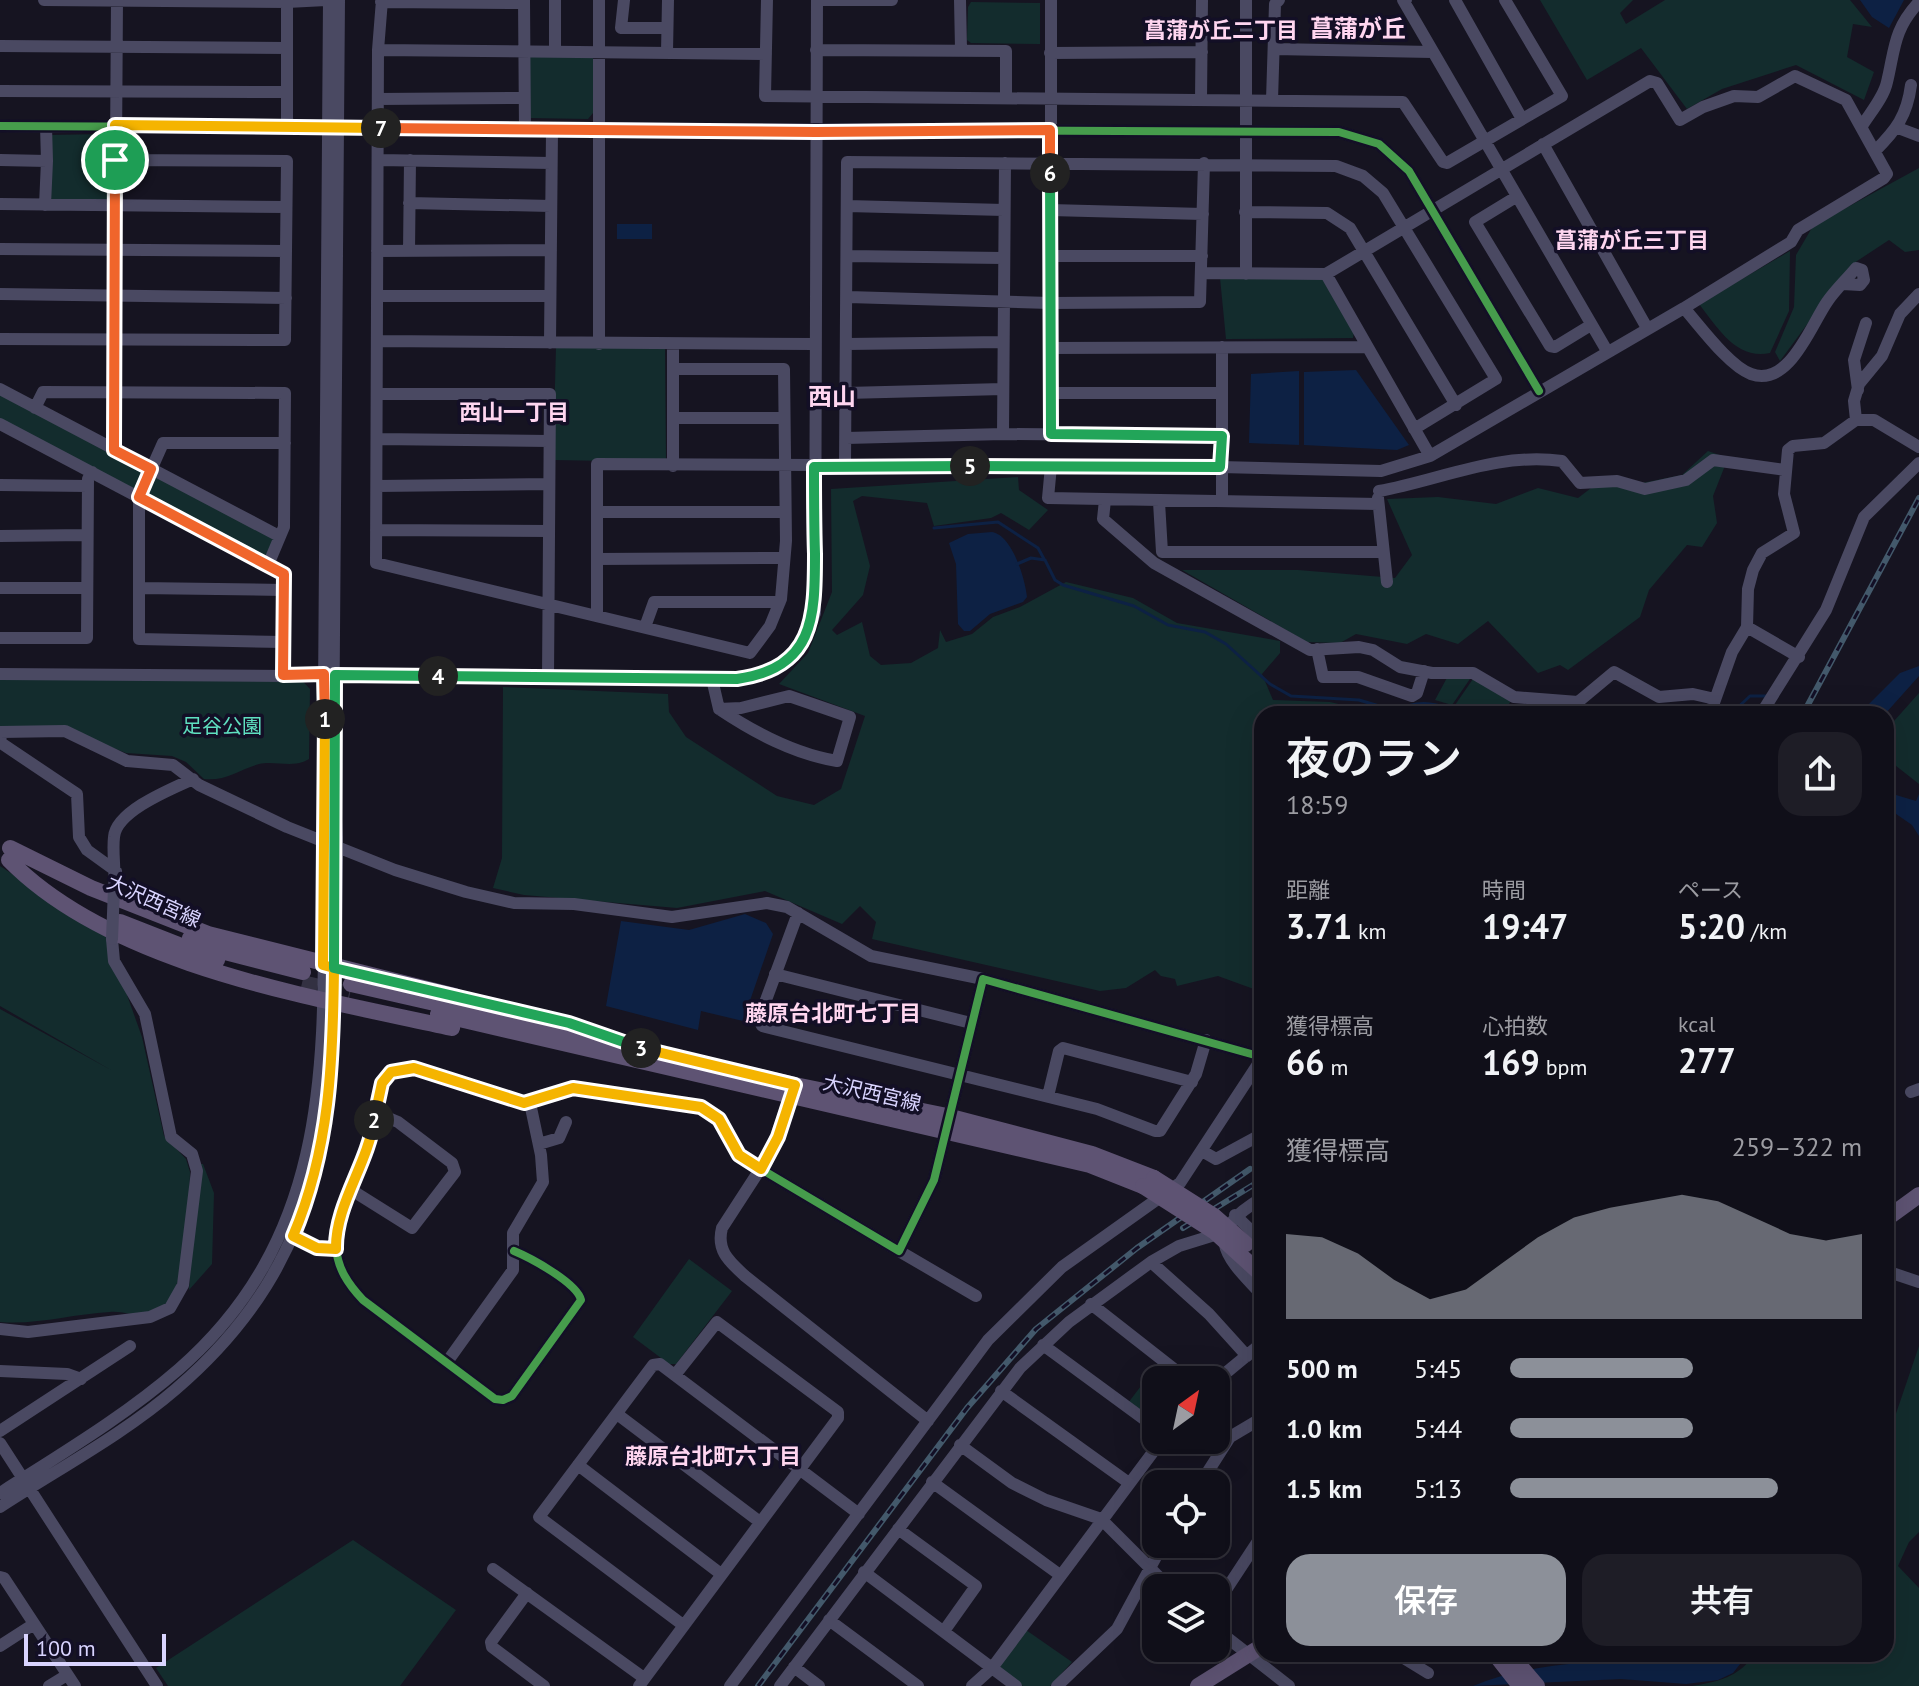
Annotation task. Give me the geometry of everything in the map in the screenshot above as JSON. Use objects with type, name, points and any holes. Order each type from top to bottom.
[{"type":"main road","points":[[5,851],[208,934],[569,1023],[633,1046]]},
{"type":"main road","points":[[5,851],[30,882],[69,908],[142,944],[230,975],[328,1001],[612,1063],[678,1070]]},
{"type":"main road","name":"大沢西宮線","points":[[5,851],[103,901],[159,925],[221,951],[303,978]]},
{"type":"main road","name":"大沢西宮線","points":[[793,1090],[633,1046],[351,989],[678,1070],[793,1090],[1092,1154],[1214,1216],[1254,1253]]},
{"type":"main road","name":"大沢西宮線","points":[[1148,1182],[1215,1232],[1254,1268]]},
{"type":"main road","points":[[1894,1213],[1919,1195]]},
{"type":"main road","points":[[1198,1686],[1254,1651]]},
{"type":"main road","points":[[1507,1662],[1520,1686]]},
{"type":"main road","points":[[1511,1662],[1537,1686]]},
{"type":"street","points":[[44,0],[328,0],[332,128],[330,674],[323,833],[329,966]]},
{"type":"street","points":[[114,450],[117,0]]},
{"type":"street","points":[[332,128],[339,0]]},
{"type":"street","points":[[555,0],[555,51]]},
{"type":"street","points":[[599,0],[599,344]]},
{"type":"street","points":[[624,0],[621,28],[667,28]]},
{"type":"street","points":[[667,52],[668,0]]},
{"type":"street","points":[[767,0],[765,96],[1403,102],[1443,162],[1447,163],[1562,96],[1505,0]]},
{"type":"street","points":[[0,674],[712,679],[764,675],[789,658],[805,639],[815,613],[817,0],[892,0]]},
{"type":"street","points":[[960,0],[961,49]]},
{"type":"street","points":[[1051,434],[1051,0],[1066,0]]},
{"type":"street","points":[[1201,100],[1202,0]]},
{"type":"street","points":[[1246,0],[1246,274]]},
{"type":"street","points":[[1272,100],[1275,4],[1279,0]]},
{"type":"street","points":[[1395,0],[1404,0],[1607,351]]},
{"type":"street","points":[[1455,0],[1522,119]]},
{"type":"street","points":[[525,130],[524,2],[382,1],[378,50],[376,563],[750,653],[770,626],[780,602],[785,512],[784,369],[674,369]]},
{"type":"street","points":[[287,2],[287,126]]},
{"type":"street","points":[[1862,126],[1887,84],[1890,54],[1907,15],[1919,2]]},
{"type":"street","points":[[0,46],[287,48]]},
{"type":"street","points":[[1274,49],[1432,52]]},
{"type":"street","points":[[378,50],[766,54]]},
{"type":"street","points":[[816,50],[1006,51],[1006,98]]},
{"type":"street","points":[[1050,53],[1202,52]]},
{"type":"street","points":[[597,616],[597,464],[1220,467],[1381,471],[1430,456],[1684,308],[1791,242],[1798,230],[1887,174],[1846,100],[1800,77],[1758,97],[1734,96],[1703,107],[1680,120],[1657,83],[1650,81],[1326,274],[1201,273]]},
{"type":"street","points":[[1875,151],[1898,128],[1908,110],[1911,85]]},
{"type":"street","points":[[0,91],[287,92]]},
{"type":"street","points":[[378,99],[524,98]]},
{"type":"street","points":[[0,126],[1339,132],[1360,136],[1394,155],[1409,171],[1539,391]]},
{"type":"street","points":[[45,205],[46,126]]},
{"type":"street","points":[[1898,128],[1919,136]]},
{"type":"street","points":[[550,343],[552,130]]},
{"type":"street","points":[[1543,144],[1647,328]]},
{"type":"street","points":[[0,160],[47,161]]},
{"type":"street","points":[[0,339],[285,340],[287,161],[115,160]]},
{"type":"street","points":[[379,160],[551,163]]},
{"type":"street","points":[[409,251],[410,160]]},
{"type":"street","points":[[845,466],[847,162],[1336,166],[1363,176],[1383,193],[1496,379],[1414,429]]},
{"type":"street","points":[[1003,434],[1005,163]]},
{"type":"street","points":[[848,297],[1050,303],[1200,302],[1204,163]]},
{"type":"street","points":[[1516,197],[1475,222],[1550,346],[1555,347],[1591,325]]},
{"type":"street","points":[[409,203],[551,206]]},
{"type":"street","points":[[0,204],[286,207]]},
{"type":"street","points":[[847,206],[1004,210]]},
{"type":"street","points":[[1050,210],[1203,214]]},
{"type":"street","points":[[1245,212],[1327,213],[1350,228],[1456,405]]},
{"type":"street","points":[[0,249],[285,251]]},
{"type":"street","points":[[377,251],[551,250]]},
{"type":"street","points":[[847,256],[1003,258]]},
{"type":"street","points":[[1050,256],[1202,256]]},
{"type":"street","points":[[1326,274],[1430,456]]},
{"type":"street","points":[[1684,308],[1739,367],[1763,375],[1784,367],[1829,299],[1843,284]]},
{"type":"street","points":[[0,294],[286,298]]},
{"type":"street","points":[[1856,420],[1854,401],[1858,390],[1882,356],[1900,314],[1919,294]]},
{"type":"street","points":[[378,296],[550,296]]},
{"type":"street","points":[[1858,390],[1854,360],[1866,323]]},
{"type":"street","points":[[378,341],[815,344]]},
{"type":"street","points":[[847,344],[1003,342]]},
{"type":"street","points":[[673,344],[673,466]]},
{"type":"street","points":[[1222,347],[1222,500]]},
{"type":"street","points":[[1050,348],[1367,347]]},
{"type":"street","points":[[0,389],[279,536]]},
{"type":"street","points":[[846,393],[1003,389]]},
{"type":"street","points":[[35,408],[43,392],[285,393],[284,527],[268,565]]},
{"type":"street","points":[[1051,393],[1222,393]]},
{"type":"street","points":[[378,394],[550,394],[548,678]]},
{"type":"street","points":[[674,418],[784,418]]},
{"type":"street","points":[[1713,706],[1732,652],[1747,627],[1748,589],[1753,570],[1762,553],[1794,533],[1784,494],[1785,456],[1793,446],[1824,443],[1856,420],[1874,420],[1919,447]]},
{"type":"street","points":[[0,424],[284,574],[283,675]]},
{"type":"street","points":[[846,438],[1003,434],[1222,436]]},
{"type":"street","points":[[377,439],[549,441]]},
{"type":"street","points":[[283,642],[139,639],[139,497],[163,443],[285,443]]},
{"type":"street","points":[[1051,466],[1048,498],[1159,502],[1378,498],[1486,463],[1524,459],[1562,461],[1580,483],[1617,481],[1645,489],[1686,480],[1713,460],[1777,472],[1785,470]]},
{"type":"street","points":[[1766,706],[1799,657],[1832,598],[1864,517],[1919,463]]},
{"type":"street","points":[[1381,471],[1378,498],[1387,582]]},
{"type":"street","points":[[0,638],[87,638],[88,486],[92,472]]},
{"type":"street","points":[[377,486],[549,484]]},
{"type":"street","points":[[0,485],[88,486]]},
{"type":"street","points":[[1105,500],[1103,519],[1154,563],[1300,645],[1317,649],[1359,647],[1373,650],[1400,667],[1473,673],[1514,697],[1578,702],[1614,672],[1659,697],[1693,694],[1715,699]]},
{"type":"street","points":[[1159,502],[1162,552],[1383,552]]},
{"type":"street","points":[[597,512],[785,512]]},
{"type":"street","points":[[376,530],[549,531]]},
{"type":"street","points":[[0,536],[87,535]]},
{"type":"street","points":[[597,559],[784,558]]},
{"type":"street","points":[[0,588],[87,588]]},
{"type":"street","points":[[139,588],[284,590]]},
{"type":"street","points":[[645,627],[654,602],[780,602]]},
{"type":"street","points":[[1747,627],[1799,657]]},
{"type":"street","points":[[1317,649],[1323,677],[1358,677],[1412,696],[1417,693],[1424,671]]},
{"type":"street","points":[[0,1493],[27,1483],[152,1407],[201,1366],[245,1317],[293,1236],[312,1188],[327,1124],[329,966],[337,859],[330,674]]},
{"type":"street","points":[[712,679],[719,709],[783,746],[837,761],[850,717],[789,696],[741,708],[719,709]]},
{"type":"street","points":[[116,871],[87,850],[79,837],[77,794],[1,743],[0,732],[65,731],[127,761],[173,765],[241,806],[343,850],[478,895],[532,905],[574,904],[672,917],[716,912],[756,902],[777,904],[871,956],[983,979],[1254,1055]]},
{"type":"street","points":[[0,1329],[28,1332],[150,1317],[170,1308],[183,1285],[197,1171],[192,1154],[171,1137],[145,1014],[114,961],[112,939],[116,871],[113,838],[118,824],[157,795],[193,779]]},
{"type":"street","points":[[798,913],[759,1019],[762,1026],[1048,1096],[1160,1131],[1192,1082],[1206,1040]]},
{"type":"street","points":[[775,974],[971,1023]]},
{"type":"street","points":[[899,1251],[934,1180],[983,979]]},
{"type":"street","points":[[0,1507],[27,1483],[181,1367],[213,1335],[258,1276],[290,1212],[308,1159],[328,1001]]},
{"type":"street","points":[[1048,1096],[1059,1051],[1063,1048],[1192,1082]]},
{"type":"street","points":[[514,1251],[532,1258],[578,1292],[580,1305],[507,1399],[495,1399],[363,1300],[342,1273],[336,1249],[339,1224],[368,1146],[382,1083],[391,1072],[405,1068],[421,1069],[508,1100],[530,1103],[573,1088],[701,1107],[719,1119],[739,1155],[976,1296]]},
{"type":"street","points":[[730,1686],[988,1340],[1037,1288],[1083,1251],[1168,1194],[1187,1174],[1254,1070]]},
{"type":"street","points":[[793,1090],[778,1137],[722,1228],[720,1241],[725,1256],[745,1276],[928,1421]]},
{"type":"street","points":[[447,1362],[513,1270],[513,1233],[543,1182],[530,1103]]},
{"type":"street","points":[[353,1191],[412,1228],[455,1172],[452,1163],[398,1122],[374,1112]]},
{"type":"street","points":[[539,1144],[559,1138],[566,1122]]},
{"type":"street","points":[[1202,1151],[1216,1159],[1254,1138]]},
{"type":"street","points":[[1254,1203],[1235,1215],[1225,1233],[1226,1256],[1254,1286]]},
{"type":"street","points":[[1235,1215],[1254,1233]]},
{"type":"street","points":[[780,1686],[1001,1391],[1043,1345],[1091,1304],[1151,1262],[1206,1235],[1225,1233]]},
{"type":"street","points":[[293,1236],[317,1248],[336,1249]]},
{"type":"street","points":[[1151,1262],[1209,1314],[1247,1356]]},
{"type":"street","points":[[1894,1274],[1919,1282]]},
{"type":"street","points":[[1091,1304],[1170,1366]]},
{"type":"street","points":[[493,1569],[641,1682],[838,1418],[838,1412],[717,1322],[712,1323],[675,1375]]},
{"type":"street","points":[[1043,1345],[1142,1418]]},
{"type":"street","points":[[0,1431],[130,1346]]},
{"type":"street","points":[[1230,1370],[1254,1350]]},
{"type":"street","points":[[683,1625],[539,1517],[653,1365],[660,1364],[859,1514]]},
{"type":"street","points":[[0,1371],[67,1374],[81,1379]]},
{"type":"street","points":[[1001,1391],[1129,1483]]},
{"type":"street","points":[[617,1414],[760,1522]]},
{"type":"street","points":[[1209,1470],[1230,1437],[1254,1423]]},
{"type":"street","points":[[0,1443],[157,1686]]},
{"type":"street","points":[[960,1445],[1012,1483],[1046,1500],[1101,1519],[1156,1574]]},
{"type":"street","points":[[972,1686],[992,1668],[1151,1454]]},
{"type":"street","points":[[578,1465],[721,1574]]},
{"type":"street","points":[[932,1482],[1060,1575]]},
{"type":"street","points":[[898,1529],[976,1586],[944,1631]]},
{"type":"street","points":[[1230,1584],[1254,1547]]},
{"type":"street","points":[[1057,1686],[1117,1629],[1153,1558]]},
{"type":"street","points":[[864,1572],[1016,1686]]},
{"type":"street","points":[[0,1577],[4,1578],[75,1686]]},
{"type":"street","points":[[527,1593],[491,1642],[492,1647],[544,1686]]},
{"type":"street","points":[[829,1620],[918,1686]]},
{"type":"street","points":[[0,1646],[34,1624]]},
{"type":"street","points":[[1230,1636],[1254,1649]]},
{"type":"street","points":[[1267,1662],[1288,1686]]},
{"type":"street","points":[[1410,1662],[1428,1673]]},
{"type":"street","points":[[794,1667],[819,1686]]},
{"type":"street","points":[[49,1686],[67,1675]]},
{"type":"green space","points":[[1540,0],[1633,0],[1620,13],[1626,24],[1665,0],[1850,0],[1872,27],[1853,24],[1847,57],[1874,72],[1864,100],[1796,65],[1722,89],[1687,109],[1641,48],[1587,80]]},
{"type":"green space","points":[[971,2],[1040,3],[1040,44],[971,43],[967,40],[968,7]]},
{"type":"green space","points":[[533,54],[593,55],[593,113],[588,119],[529,118],[529,58]]},
{"type":"green space","points":[[105,134],[110,139],[107,200],[54,201],[48,196],[50,135]]},
{"type":"green space","points":[[1919,168],[1919,250],[1905,252],[1889,240],[1851,265],[1780,361],[1775,352],[1794,307],[1796,255],[1813,226]]},
{"type":"green space","points":[[1790,251],[1789,311],[1770,353],[1747,352],[1721,332],[1699,304]]},
{"type":"green space","points":[[1220,278],[1324,278],[1354,332],[1353,338],[1226,339]]},
{"type":"green space","points":[[556,347],[665,347],[666,462],[553,460]]},
{"type":"green space","points":[[0,394],[147,469],[137,491],[0,419]]},
{"type":"green space","points":[[1708,451],[1728,458],[1713,496],[1717,523],[1702,547],[1687,545],[1649,590],[1640,617],[1568,670],[1560,665],[1538,673],[1488,621],[1458,644],[1426,634],[1407,644],[1356,634],[1340,643],[1307,642],[1182,570],[1298,570],[1395,578],[1412,555],[1387,499],[1438,497],[1496,504],[1538,488],[1578,498],[1599,482],[1642,483],[1682,475]]},
{"type":"green space","points":[[152,473],[275,537],[266,561],[143,495]]},
{"type":"green space","points":[[1018,477],[1019,490],[1048,510],[1029,530],[1001,513],[991,518],[934,526],[927,503],[862,496],[853,501],[870,566],[863,595],[832,630],[837,635],[862,622],[870,656],[881,665],[911,663],[938,648],[940,630],[946,642],[972,634],[993,617],[1020,607],[1066,582],[1133,598],[1177,623],[1280,641],[1280,653],[1262,674],[1273,700],[1330,702],[1347,706],[1254,706],[1254,989],[1218,976],[1177,986],[1175,979],[1161,976],[1155,970],[1126,988],[1100,991],[872,939],[876,922],[860,906],[842,924],[765,891],[677,908],[524,895],[493,888],[502,858],[503,687],[668,694],[669,712],[686,737],[777,796],[814,805],[841,789],[865,716],[779,684],[808,653],[832,592],[831,489]]},
{"type":"green space","name":"足谷公園","points":[[0,674],[297,675],[310,689],[309,759],[290,764],[259,764],[226,777],[204,779],[186,762],[172,756],[126,753],[64,729],[0,729]]},
{"type":"green space","points":[[1449,674],[1472,676],[1452,705],[1435,700]]},
{"type":"green space","points":[[1475,676],[1511,701],[1508,706],[1454,706]]},
{"type":"green space","points":[[1919,693],[1919,784],[1894,764],[1894,721]]},
{"type":"green space","points":[[0,866],[106,936],[142,1037],[164,1136],[186,1159],[190,1172],[188,1231],[180,1276],[172,1295],[161,1308],[147,1315],[110,1312],[28,1322],[0,1322],[0,1009],[111,1070],[0,1006]]},
{"type":"green space","points":[[197,1164],[203,1164],[214,1193],[212,1264],[189,1290]]},
{"type":"green space","points":[[689,1259],[732,1291],[676,1364],[669,1364],[633,1337]]},
{"type":"green space","points":[[1919,1346],[1919,1532],[1909,1542],[1898,1566],[1919,1588],[1919,1686],[1692,1686],[1719,1680],[1735,1673],[1748,1662],[1894,1662],[1894,1419]]},
{"type":"green space","points":[[1142,1385],[1142,1413],[1128,1403]]},
{"type":"green space","points":[[353,1540],[456,1610],[400,1686],[168,1686],[156,1668]]},
{"type":"green space","points":[[1026,1630],[1072,1662],[1050,1686],[1023,1686],[1001,1670],[1000,1663]]},
{"type":"water","points":[[1860,0],[1904,0],[1889,28],[1872,17]]},
{"type":"water","points":[[617,224],[652,224],[652,239],[617,239]]},
{"type":"water","points":[[1356,370],[1409,445],[1397,450],[1304,445],[1304,372]]},
{"type":"water","points":[[1299,371],[1299,445],[1249,443],[1251,374]]},
{"type":"water","points":[[992,532],[1006,541],[1011,549],[1024,579],[1027,597],[1023,602],[990,614],[970,631],[964,631],[958,624],[956,564],[949,543],[968,534]]},
{"type":"water","points":[[1919,666],[1919,676],[1892,706],[1867,706],[1900,673]]},
{"type":"water","points":[[1894,794],[1916,801],[1919,794],[1919,836],[1912,825],[1894,813]]},
{"type":"water","points":[[745,914],[766,923],[773,934],[743,1021],[701,1011],[698,1030],[606,1006],[621,921],[689,930]]},
{"type":"water","points":[[1589,1662],[1742,1662],[1733,1673],[1718,1680],[1686,1684],[1621,1679],[1473,1686],[1514,1673]]},
{"type":"waterway","points":[[934,528],[998,522],[1038,548],[1044,559]]},
{"type":"waterway","points":[[1017,564],[1031,558],[1045,560],[1055,580],[1063,585],[1134,606],[1168,625],[1205,632],[1226,644],[1270,684],[1291,696],[1359,700],[1379,706]]},
{"type":"waterway","points":[[1739,706],[1750,696],[1766,696]]},
{"type":"waterway","points":[[1409,706],[1441,706]]},
{"type":"tunnel","points":[[302,983],[350,994]]},
{"type":"railway","points":[[1807,706],[1919,498]]},
{"type":"railway","points":[[758,1686],[967,1408],[1036,1329],[1137,1248],[1250,1169]]},
{"type":"railway","points":[[1183,1228],[1254,1184]]},
{"type":"cycle path","points":[[0,126],[1339,132],[1379,144],[1409,171],[1539,391]]},
{"type":"cycle path","points":[[514,1251],[563,1279],[581,1300],[512,1396],[503,1400],[495,1399],[363,1300],[348,1282],[339,1261],[337,1233],[368,1142],[378,1092],[391,1073],[405,1068],[421,1069],[524,1103],[573,1088],[701,1107],[719,1119],[730,1143],[744,1159],[899,1251],[934,1180],[983,979],[1254,1055]]},
{"type":"district","name":"菖蒲が丘","points":[[1358,29]]},
{"type":"district","name":"菖蒲が丘二丁目","points":[[1221,30]]},
{"type":"district","name":"菖蒲が丘三丁目","points":[[1632,240]]},
{"type":"district","name":"西山","points":[[832,397]]},
{"type":"district","name":"西山一丁目","points":[[514,412]]},
{"type":"district","name":"藤原台北町七丁目","points":[[833,1013]]},
{"type":"district","name":"藤原台北町六丁目","points":[[713,1456]]},
{"type":"route","points":[[115,160],[114,450],[151,469],[139,497],[284,574],[283,675],[324,674],[323,965],[334,968],[330,1092],[319,1163],[293,1236],[317,1248],[336,1249],[339,1224],[368,1146],[376,1095],[391,1072],[398,1069],[421,1069],[524,1103],[573,1088],[701,1107],[719,1119],[739,1155],[761,1169],[778,1137],[795,1085],[633,1046],[569,1023],[334,968],[337,859],[333,760],[335,675],[737,679],[764,675],[789,658],[805,639],[815,613],[814,467],[1220,467],[1222,436],[1051,434],[1050,130],[816,132],[115,125],[115,160]]}]
